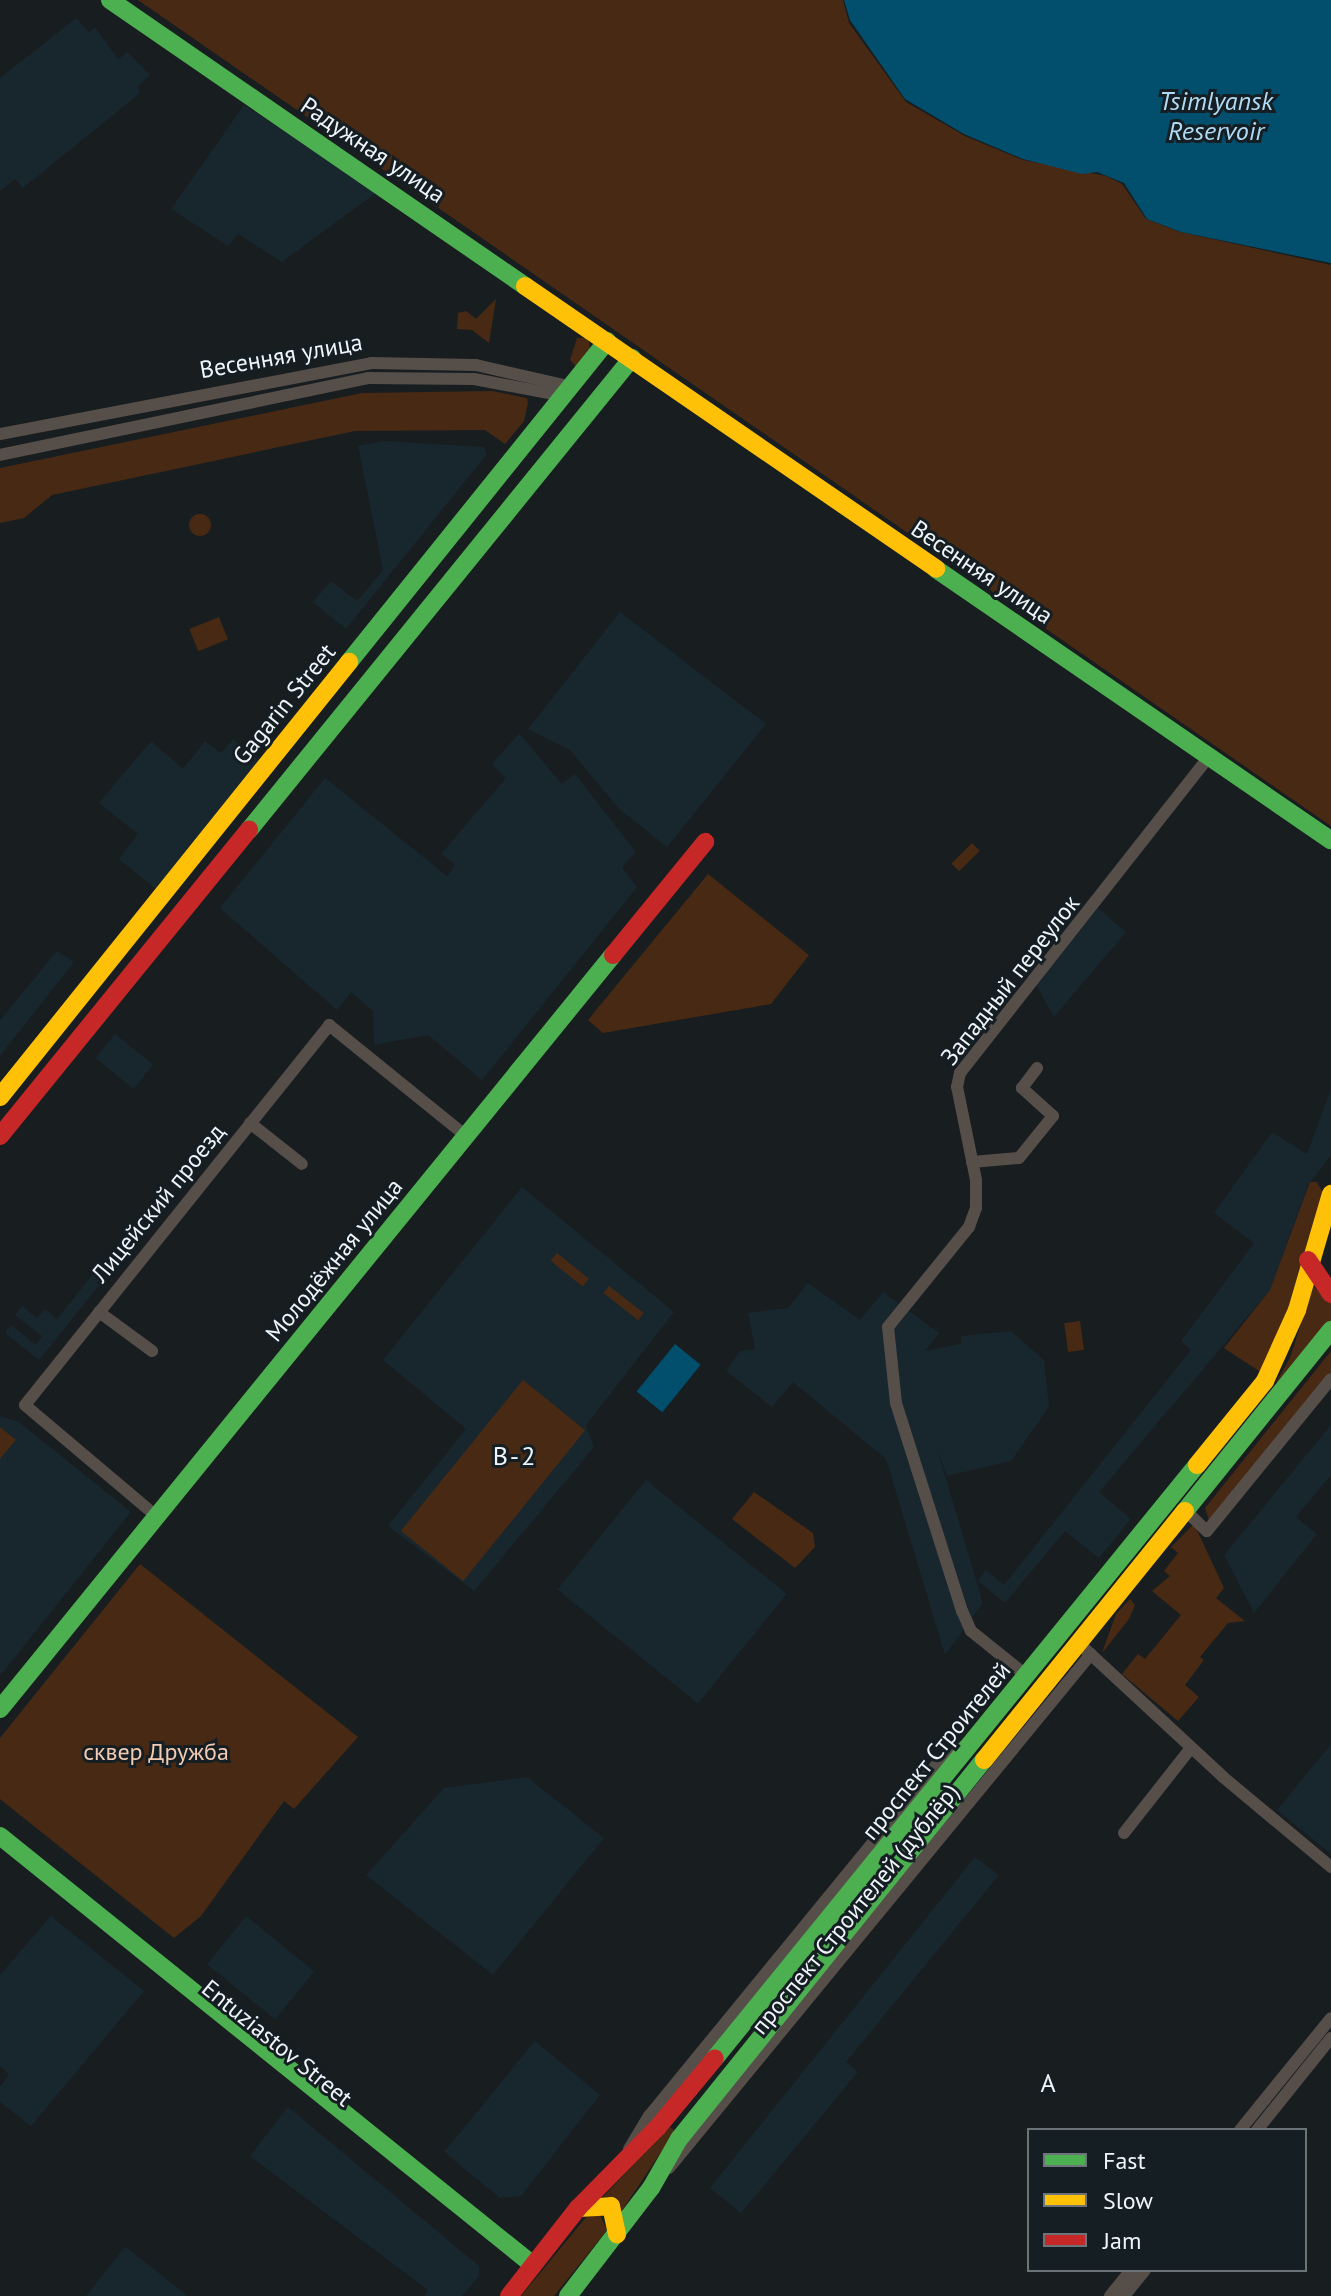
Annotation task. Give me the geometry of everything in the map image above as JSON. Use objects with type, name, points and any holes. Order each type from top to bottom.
[{"type":"street","name":"Радужная улица","points":[[110,0],[607,341]]},
{"type":"street","name":"Весенняя улица","points":[[607,341],[1331,840]]},
{"type":"street","name":"Gagarin Street","points":[[0,1097],[607,341]]},
{"type":"street","points":[[0,1136],[585,412],[632,358]]},
{"type":"street","name":"Весенняя улица","points":[[0,434],[371,363],[476,365],[572,386]]},
{"type":"street","name":"Весенняя улица","points":[[0,455],[369,378],[474,379],[572,386]]},
{"type":"street","points":[[572,386],[601,393]]},
{"type":"street","points":[[572,386],[585,412]]},
{"type":"street","name":"Западный переулок","points":[[1027,1676],[971,1631],[962,1611],[891,1383],[888,1327],[969,1227],[976,1208],[972,1162],[957,1087],[960,1073],[1209,757]]},
{"type":"street","name":"Молодёжная улица","points":[[0,1709],[705,842]]},
{"type":"street","name":"Лицейский проезд","points":[[155,1515],[25,1405],[329,1025],[465,1135]]},
{"type":"street","points":[[972,1162],[1019,1158],[1053,1116],[1022,1088],[1037,1068]]},
{"type":"street","name":"Лицейский проезд","points":[[250,1123],[302,1164]]},
{"type":"street","name":"проспект Строителей","points":[[509,2296],[578,2208],[624,2158],[658,2127],[982,1733],[1265,1381],[1283,1349],[1308,1260],[1331,1194]]},
{"type":"street","points":[[1308,1260],[1331,1294]]},
{"type":"street","name":"Лицейский проезд","points":[[99,1312],[152,1351]]},
{"type":"street","name":"проспект Строителей","points":[[572,2295],[651,2188],[679,2139],[1085,1649],[1186,1511],[1331,1330]]},
{"type":"street","points":[[1186,1511],[1207,1531],[1331,1379]]},
{"type":"street","points":[[1085,1649],[1191,1748],[1331,1867]]},
{"type":"street","points":[[1124,1833],[1191,1748]]},
{"type":"street","points":[[0,1836],[202,2007]]},
{"type":"street","name":"Entuziastov Street","points":[[0,1847],[531,2268]]},
{"type":"street","points":[[1242,2128],[1331,2018]]},
{"type":"street","points":[[1259,2128],[1331,2038]]},
{"type":"street","points":[[578,2208],[611,2206],[617,2217],[617,2234]]},
{"type":"street","points":[[1110,2296],[1129,2272]]},
{"type":"street","points":[[1124,2296],[1143,2272]]},
{"type":"shaded area","points":[[76,18],[89,32],[95,27],[118,59],[128,52],[150,75],[138,86],[140,93],[23,188],[15,179],[0,191],[0,78]]},
{"type":"shaded area","points":[[244,105],[377,192],[282,262],[238,234],[228,246],[171,209]]},
{"type":"shaded area","points":[[384,441],[484,447],[487,454],[346,629],[313,602],[331,581],[357,601],[383,570],[358,446]]},
{"type":"shaded area","points":[[620,612],[766,724],[667,847],[618,808],[570,750],[528,729]]},
{"type":"shaded area","points":[[519,733],[562,784],[575,774],[636,852],[622,867],[637,887],[482,1080],[428,1035],[374,1045],[373,1011],[351,992],[337,1010],[220,908],[325,778],[447,876],[455,865],[441,854],[506,778],[492,764]]},
{"type":"shaded area","points":[[233,739],[263,763],[158,891],[119,859],[138,834],[99,803],[151,741],[183,769],[205,741],[221,753]]},
{"type":"shaded area","points":[[1098,908],[1126,932],[1054,1017],[1036,985]]},
{"type":"shaded area","points":[[57,951],[74,962],[0,1056],[0,1020]]},
{"type":"shaded area","points":[[115,1034],[153,1065],[134,1089],[95,1058]]},
{"type":"shaded area","points":[[1331,1089],[1331,1155],[1308,1185],[1270,1290],[1099,1492],[1131,1519],[1099,1558],[1065,1531],[1005,1603],[978,1581],[986,1570],[1004,1585],[1191,1350],[1181,1341],[1254,1243],[1214,1213],[1272,1132],[1307,1154]]},
{"type":"shaded area","points":[[522,1187],[674,1312],[586,1425],[594,1447],[474,1591],[388,1526],[466,1429],[383,1360]]},
{"type":"shaded area","points":[[136,1220],[146,1227],[39,1360],[5,1333],[11,1325],[36,1345],[42,1336],[15,1315],[22,1306],[37,1318],[45,1309],[57,1319]]},
{"type":"shaded area","points":[[808,1283],[860,1320],[883,1292],[939,1333],[925,1351],[961,1344],[961,1336],[1011,1331],[1044,1360],[1049,1407],[1011,1461],[947,1476],[937,1449],[983,1603],[945,1655],[886,1459],[793,1382],[772,1407],[726,1371],[740,1351],[755,1349],[748,1313],[788,1308]]},
{"type":"shaded area","points":[[0,1416],[19,1422],[131,1512],[0,1676]]},
{"type":"shaded area","points":[[1331,1425],[1331,1475],[1296,1517],[1317,1534],[1254,1613],[1224,1555]]},
{"type":"shaded area","points":[[646,1480],[787,1594],[698,1703],[557,1590]]},
{"type":"shaded area","points":[[1331,1744],[1331,1854],[1277,1810]]},
{"type":"shaded area","points":[[527,1777],[604,1838],[493,1975],[366,1875],[444,1788]]},
{"type":"shaded area","points":[[975,1857],[999,1875],[846,2062],[858,2072],[741,2213],[710,2188]]},
{"type":"shaded area","points":[[51,1916],[144,1991],[31,2126],[0,2102],[0,2087],[9,2074],[0,2066],[0,1975]]},
{"type":"shaded area","points":[[246,1916],[314,1971],[275,2020],[207,1964]]},
{"type":"shaded area","points":[[535,2041],[600,2095],[521,2196],[500,2198],[444,2152]]},
{"type":"shaded area","points":[[288,2107],[479,2266],[479,2276],[462,2296],[424,2296],[428,2290],[250,2156]]},
{"type":"shaded area","points":[[126,2247],[188,2296],[86,2296]]},
{"type":"green space","points":[[138,0],[843,0],[849,23],[906,102],[965,136],[1023,160],[1106,176],[1122,184],[1146,219],[1180,232],[1331,265],[1331,826]]},
{"type":"green space","points":[[496,299],[489,343],[472,330],[457,329],[458,313],[466,311],[476,319]]},
{"type":"green space","points":[[577,338],[588,338],[591,353],[578,369],[570,360]]},
{"type":"green space","points":[[492,391],[527,398],[524,421],[505,444],[485,430],[355,431],[52,495],[24,518],[0,523],[0,468],[362,393]]},
{"type":"green space","points":[[200,514],[208,517],[211,525],[208,533],[200,536],[192,533],[189,525],[192,517]]},
{"type":"green space","points":[[219,617],[228,639],[198,651],[189,629]]},
{"type":"green space","points":[[972,843],[980,851],[959,871],[951,864]]},
{"type":"green space","points":[[708,874],[809,955],[771,1004],[603,1033],[588,1020]]},
{"type":"green space","points":[[1310,1182],[1317,1182],[1324,1195],[1290,1308],[1262,1373],[1224,1348],[1270,1290]]},
{"type":"green space","points":[[557,1253],[589,1279],[583,1287],[551,1261]]},
{"type":"green space","points":[[609,1286],[644,1313],[638,1320],[603,1293]]},
{"type":"green space","points":[[1313,1286],[1331,1303],[1331,1322],[1281,1384],[1276,1382],[1290,1358]]},
{"type":"green space","points":[[1080,1321],[1084,1350],[1068,1352],[1064,1323]]},
{"type":"green space","points":[[1331,1351],[1331,1374],[1209,1520],[1205,1508]]},
{"type":"green space","points":[[523,1380],[585,1430],[463,1581],[401,1531]]},
{"type":"green space","points":[[0,1427],[16,1440],[0,1459]]},
{"type":"green space","points":[[754,1492],[813,1533],[815,1547],[795,1568],[732,1519]]},
{"type":"green space","points":[[1194,1524],[1224,1588],[1216,1598],[1245,1621],[1228,1623],[1200,1657],[1204,1660],[1185,1685],[1199,1697],[1178,1721],[1122,1674],[1138,1654],[1145,1659],[1181,1615],[1152,1591],[1170,1576],[1164,1571],[1178,1553],[1171,1547]]},
{"type":"green space","name":"сквер Дружба","points":[[140,1564],[358,1737],[294,1809],[284,1801],[201,1916],[174,1938],[0,1799],[0,1738]]},
{"type":"green space","points":[[1130,1599],[1135,1605],[1129,1619],[1102,1653],[1116,1614]]},
{"type":"green space","points":[[670,2127],[675,2131],[621,2212],[602,2198]]},
{"type":"green space","points":[[588,2215],[600,2215],[607,2230],[554,2296],[521,2296]]},
{"type":"water","name":"Tsimlyansk Reservoir","points":[[844,0],[1331,0],[1331,263],[1181,232],[1147,219],[1124,183],[1097,172],[1082,174],[1023,159],[964,134],[905,99],[850,20]]},
{"type":"water","points":[[675,1344],[701,1365],[662,1412],[637,1391]]},
{"type":"traffic: fast","points":[[110,0],[525,286]]},
{"type":"traffic: fast","points":[[349,662],[607,341]]},
{"type":"traffic: fast","points":[[249,830],[632,358]]},
{"type":"traffic: fast","points":[[936,569],[1331,840]]},
{"type":"traffic: fast","points":[[0,1709],[613,955]]},
{"type":"traffic: fast","points":[[1185,1511],[1331,1330]]},
{"type":"traffic: fast","points":[[715,2058],[1197,1465]]},
{"type":"traffic: fast","points":[[568,2296],[651,2188],[679,2139],[984,1760]]},
{"type":"traffic: fast","points":[[0,1836],[533,2265]]},
{"type":"traffic: slow","points":[[525,286],[936,569]]},
{"type":"traffic: slow","points":[[0,1097],[349,662]]},
{"type":"traffic: slow","points":[[1197,1465],[1265,1381],[1297,1310],[1331,1194]]},
{"type":"traffic: slow","points":[[984,1760],[1185,1511]]},
{"type":"traffic: slow","points":[[578,2208],[611,2206],[617,2234]]},
{"type":"traffic: jam","points":[[0,1136],[249,830]]},
{"type":"traffic: jam","points":[[613,955],[705,842]]},
{"type":"traffic: jam","points":[[1308,1260],[1331,1294]]},
{"type":"traffic: jam","points":[[509,2296],[578,2208],[658,2127],[715,2058]]},
{"type":"district","name":"В-2","points":[[515,1456]]},
{"type":"district","name":"А","points":[[1049,2083]]}]
